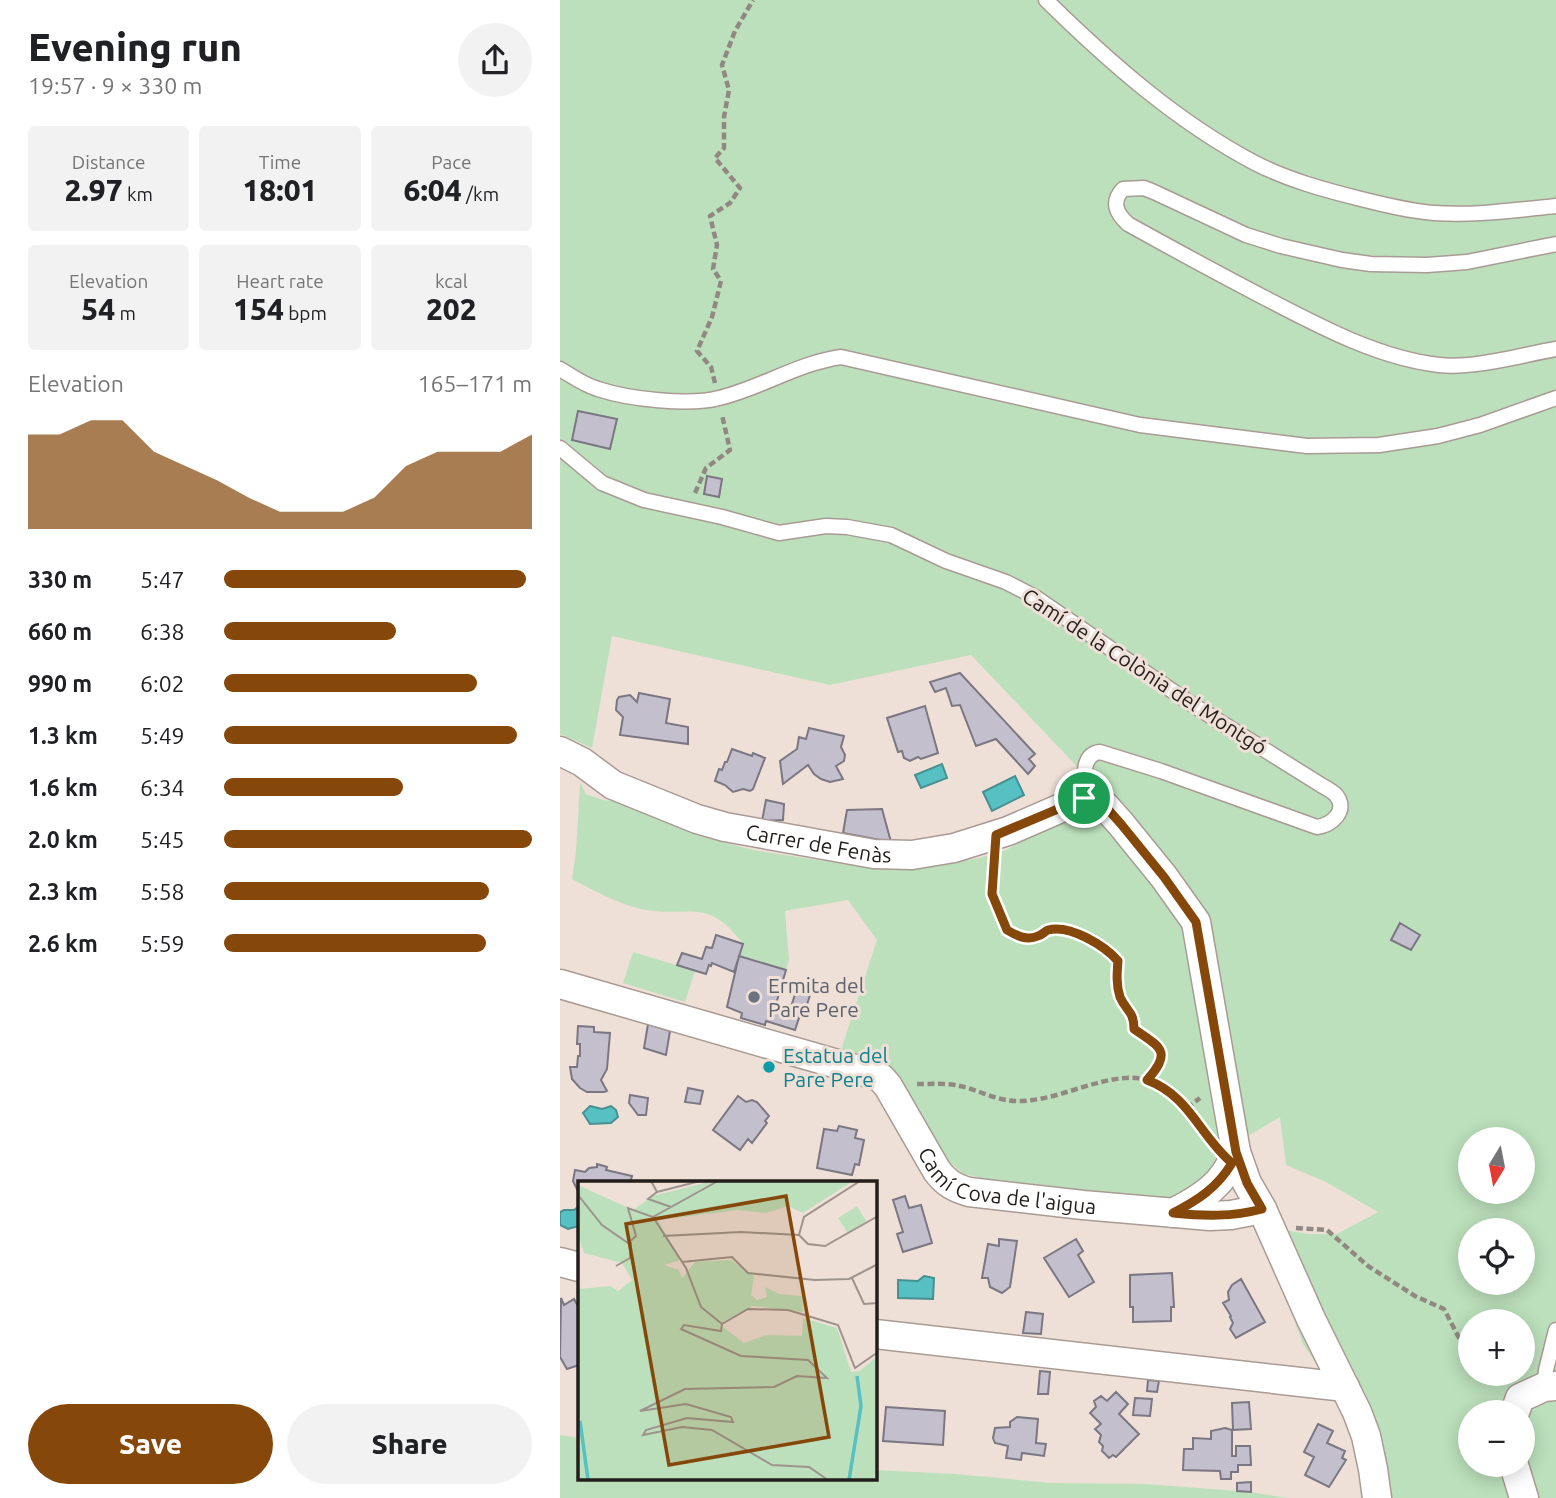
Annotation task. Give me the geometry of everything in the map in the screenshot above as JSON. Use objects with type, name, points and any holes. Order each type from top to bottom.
[{"type":"street","name":"Carrer de Fenàs","points":[[560,751],[582,762],[613,785],[697,819],[750,832],[874,854],[912,855],[954,848],[996,835],[1084,798]]},
{"type":"street","points":[[1084,798],[1105,806],[1164,877],[1196,922],[1234,1158],[1262,1209],[1366,1436],[1377,1498]]},
{"type":"street","points":[[560,984],[872,1074],[881,1078],[888,1086]]},
{"type":"street","name":"Camí Cova de l'aigua","points":[[888,1086],[931,1161],[946,1182],[956,1188],[1043,1201],[1210,1216],[1231,1216],[1262,1209]]},
{"type":"street","points":[[1173,1213],[1203,1197],[1216,1186],[1234,1158]]},
{"type":"street","points":[[560,1262],[578,1266]]},
{"type":"street","points":[[877,1334],[1345,1387]]},
{"type":"street","points":[[1519,1400],[1550,1387]]},
{"type":"street","points":[[1518,1477],[1524,1498]]},
{"type":"lane","points":[[1046,0],[1085,39],[1168,107],[1240,155],[1286,177],[1392,206],[1436,213],[1556,206]]},
{"type":"lane","points":[[1556,244],[1467,262],[1427,265],[1371,264],[1311,253],[1246,235],[1144,188],[1123,189],[1117,195],[1115,204],[1117,214],[1128,223],[1208,268],[1359,343],[1441,365],[1469,364],[1556,348]]},
{"type":"lane","points":[[560,369],[596,389],[617,394],[663,400],[719,398],[821,360],[841,357],[1140,425],[1307,446],[1355,446],[1438,436],[1480,425],[1556,398]]},
{"type":"lane","name":"Camí de la Colònia del Montgó","points":[[560,448],[602,483],[623,493],[779,533],[826,526],[865,529],[891,535],[946,561],[1006,582],[1035,597],[1193,705],[1335,794],[1339,808],[1334,822],[1317,827],[1100,752],[1088,757],[1084,798]]},
{"type":"lane","points":[[1550,1387],[1556,1330]]},
{"type":"path","points":[[688,510],[706,468],[730,450],[711,367],[697,351],[712,317],[721,281],[713,270],[717,245],[710,216],[730,203],[740,188],[715,158],[724,148],[724,117],[729,90],[722,65],[735,31],[753,0]]},
{"type":"path","points":[[996,835],[992,894],[1007,930],[1021,938],[1036,938],[1049,930],[1069,932],[1097,942],[1108,950],[1118,961],[1117,978],[1121,998],[1134,1017],[1134,1029],[1155,1043],[1162,1052],[1161,1062],[1147,1080]]},
{"type":"path","points":[[888,1086],[959,1086],[992,1097],[1017,1101],[1046,1098],[1097,1082],[1137,1076],[1158,1084],[1181,1100],[1217,1151],[1234,1158]]},
{"type":"path","points":[[1262,1209],[1293,1228],[1327,1230],[1367,1266],[1415,1296],[1444,1308],[1458,1335]]},
{"type":"green space","points":[[560,0],[1556,0],[1556,1498],[1361,1498],[1361,1468],[1349,1413],[1303,1344],[1265,1240],[1268,1227],[1308,1234],[1337,1234],[1378,1212],[1326,1182],[1286,1165],[1280,1117],[1225,1150],[1216,1167],[1183,1199],[1075,1189],[964,1174],[948,1161],[897,1078],[840,1053],[877,940],[848,900],[785,911],[789,960],[786,970],[739,956],[743,944],[719,919],[708,914],[641,909],[614,900],[572,879],[580,782],[586,794],[603,800],[625,802],[695,835],[753,850],[876,869],[949,863],[1006,850],[1104,795],[971,655],[830,685],[612,636],[592,748],[560,734]]},
{"type":"green space","points":[[633,952],[695,971],[685,1002],[623,983]]},
{"type":"green space","points":[[560,1435],[578,1438],[578,1480],[877,1480],[877,1470],[1051,1483],[1146,1484],[1251,1492],[1287,1498],[560,1498]]},
{"type":"water","points":[[942,764],[947,778],[921,788],[915,775]]},
{"type":"water","points":[[1015,776],[1024,795],[992,811],[983,792]]},
{"type":"water","points":[[590,1106],[602,1109],[611,1106],[618,1117],[611,1123],[590,1124],[583,1113]]},
{"type":"water","points":[[578,1207],[578,1226],[568,1229],[560,1225],[560,1212]]},
{"type":"water","points":[[924,1276],[934,1278],[933,1299],[898,1298],[898,1280],[918,1281]]},
{"type":"building","points":[[578,411],[617,419],[610,449],[572,440]]},
{"type":"building","points":[[707,476],[722,479],[719,497],[704,494]]},
{"type":"building","points":[[960,673],[1035,754],[1029,759],[1035,766],[1028,774],[996,739],[976,746],[960,705],[952,706],[946,688],[935,692],[930,682]]},
{"type":"building","points":[[639,693],[670,699],[666,723],[688,727],[688,744],[620,735],[623,717],[616,710],[617,700],[630,695],[637,702]]},
{"type":"building","points":[[925,706],[938,753],[910,761],[904,758],[902,751],[898,752],[887,718]]},
{"type":"building","points":[[809,728],[844,736],[841,747],[845,755],[844,761],[836,766],[843,779],[830,782],[821,779],[808,765],[783,784],[780,761],[797,749],[799,737],[806,739]]},
{"type":"building","points":[[732,749],[765,758],[750,791],[743,789],[733,792],[715,781]]},
{"type":"building","points":[[766,800],[784,804],[783,820],[762,821]]},
{"type":"building","points":[[882,809],[891,842],[843,833],[847,810]]},
{"type":"building","points":[[1400,923],[1420,935],[1411,950],[1391,940]]},
{"type":"building","points":[[716,935],[743,944],[734,972],[712,963],[706,974],[677,965],[682,953],[702,959],[706,947],[712,948]]},
{"type":"building","name":"Ermita del Pare Pere","points":[[739,956],[786,970],[776,1004],[801,1012],[795,1030],[766,1021],[765,1025],[741,1018],[742,1013],[727,1007]]},
{"type":"building","points":[[796,991],[810,995],[805,1011],[791,1007]]},
{"type":"building","points":[[648,1024],[670,1031],[666,1055],[644,1048]]},
{"type":"building","points":[[578,1026],[594,1027],[594,1032],[610,1033],[607,1069],[601,1080],[607,1091],[587,1092],[572,1079],[570,1067],[577,1067],[580,1056],[580,1044],[577,1044]]},
{"type":"building","points":[[688,1088],[703,1091],[700,1104],[685,1102]]},
{"type":"building","points":[[630,1095],[648,1098],[646,1115],[638,1115],[629,1103]]},
{"type":"building","points":[[738,1096],[746,1102],[757,1102],[769,1116],[752,1143],[748,1139],[740,1150],[713,1130]]},
{"type":"building","points":[[839,1126],[857,1130],[855,1138],[864,1140],[859,1165],[855,1164],[852,1175],[817,1168],[824,1129],[837,1131]]},
{"type":"building","points":[[597,1164],[607,1167],[606,1170],[632,1176],[631,1181],[578,1181],[578,1191],[573,1181],[575,1170],[585,1172],[589,1168],[597,1167]]},
{"type":"building","points":[[905,1196],[909,1208],[921,1205],[932,1243],[903,1252],[897,1234],[903,1232],[893,1200]]},
{"type":"building","points":[[999,1239],[1017,1241],[1010,1287],[1002,1293],[990,1287],[988,1278],[982,1278],[988,1244],[999,1246]]},
{"type":"building","points":[[1076,1239],[1083,1251],[1078,1255],[1094,1282],[1069,1297],[1044,1258]]},
{"type":"building","points":[[1172,1273],[1174,1307],[1171,1307],[1171,1321],[1133,1322],[1130,1275]]},
{"type":"building","points":[[1241,1279],[1265,1322],[1236,1338],[1230,1329],[1233,1323],[1231,1316],[1223,1303],[1229,1300],[1228,1292],[1232,1285]]},
{"type":"building","points":[[561,1298],[564,1305],[574,1299],[578,1306],[578,1365],[567,1369],[560,1357]]},
{"type":"building","points":[[1026,1312],[1043,1314],[1041,1334],[1023,1333]]},
{"type":"building","points":[[1040,1371],[1050,1372],[1048,1394],[1038,1394]]},
{"type":"building","points":[[1148,1380],[1159,1381],[1157,1392],[1147,1391]]},
{"type":"building","points":[[1116,1392],[1128,1404],[1119,1414],[1139,1434],[1116,1457],[1113,1455],[1109,1458],[1102,1451],[1103,1446],[1099,1442],[1101,1435],[1095,1429],[1101,1424],[1090,1413],[1096,1407],[1094,1401],[1101,1396],[1107,1401]]},
{"type":"building","points":[[1135,1398],[1152,1399],[1150,1416],[1133,1415]]},
{"type":"building","points":[[1249,1402],[1251,1429],[1233,1430],[1232,1403]]},
{"type":"building","points":[[886,1407],[945,1411],[943,1445],[883,1441]]},
{"type":"building","points":[[1017,1417],[1038,1419],[1036,1443],[1046,1444],[1044,1456],[1022,1453],[1021,1460],[1006,1458],[1008,1446],[995,1443],[995,1428],[1010,1427],[1010,1422]]},
{"type":"building","points":[[1318,1424],[1333,1431],[1327,1443],[1345,1451],[1342,1458],[1346,1460],[1329,1487],[1305,1475],[1314,1457],[1304,1452]]},
{"type":"building","points":[[1225,1428],[1232,1430],[1232,1456],[1236,1456],[1236,1446],[1250,1446],[1251,1465],[1238,1465],[1238,1472],[1231,1472],[1231,1479],[1221,1479],[1220,1471],[1183,1470],[1184,1449],[1193,1449],[1193,1438],[1211,1439],[1211,1431]]},
{"type":"building","points":[[1251,1482],[1251,1492],[1237,1491],[1237,1483]]},
{"type":"place","name":"Ermita del Pare Pere","points":[[754,997]]},
{"type":"place","name":"Estatua del Pare Pere","points":[[769,1067]]},
{"type":"route","points":[[1084,798],[1105,806],[1164,877],[1196,922],[1236,1152],[1247,1183],[1262,1209],[1231,1216],[1173,1213],[1203,1197],[1216,1186],[1232,1163],[1217,1151],[1181,1100],[1158,1084],[1147,1080],[1161,1062],[1162,1052],[1155,1043],[1134,1029],[1134,1017],[1121,998],[1117,978],[1118,961],[1097,942],[1069,932],[1049,930],[1036,938],[1021,938],[1007,930],[992,894],[996,835],[1069,802],[1084,798]]}]
